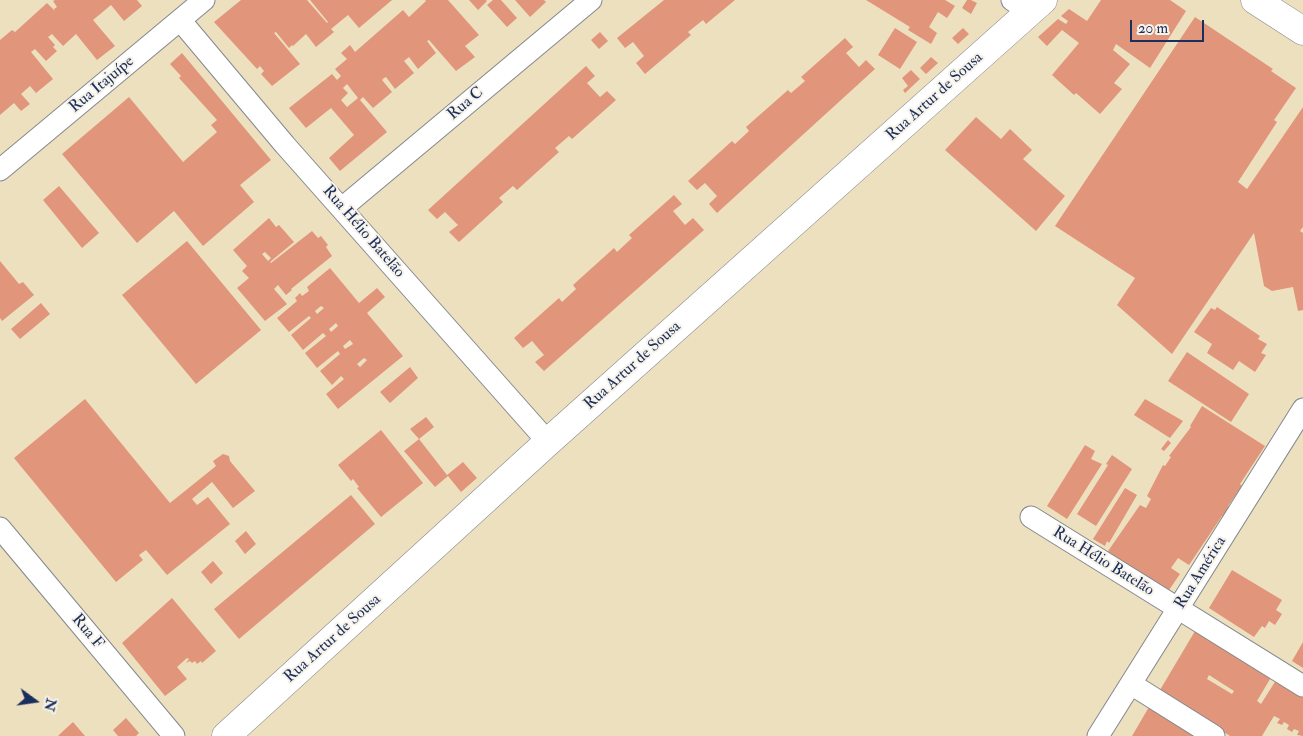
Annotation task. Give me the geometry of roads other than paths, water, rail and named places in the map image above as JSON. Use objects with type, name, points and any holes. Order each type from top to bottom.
[{"type":"street","name":"Rua Itajuípe","points":[[0,170],[204,0]]},
{"type":"street","name":"Rua C","points":[[342,208],[591,0]]},
{"type":"street","points":[[1255,0],[1303,31]]},
{"type":"street","name":"Rua Artur de Sousa","points":[[226,736],[1028,4]]},
{"type":"street","name":"Rua Hélio Batelão","points":[[180,20],[285,144],[548,442]]},
{"type":"street","name":"Rua América","points":[[1098,736],[1303,409]]},
{"type":"street","name":"Rua Hélio Batelão","points":[[1031,517],[1303,686]]},
{"type":"street","name":"Rua F","points":[[0,528],[174,736]]},
{"type":"street","points":[[1131,684],[1214,736]]}]
